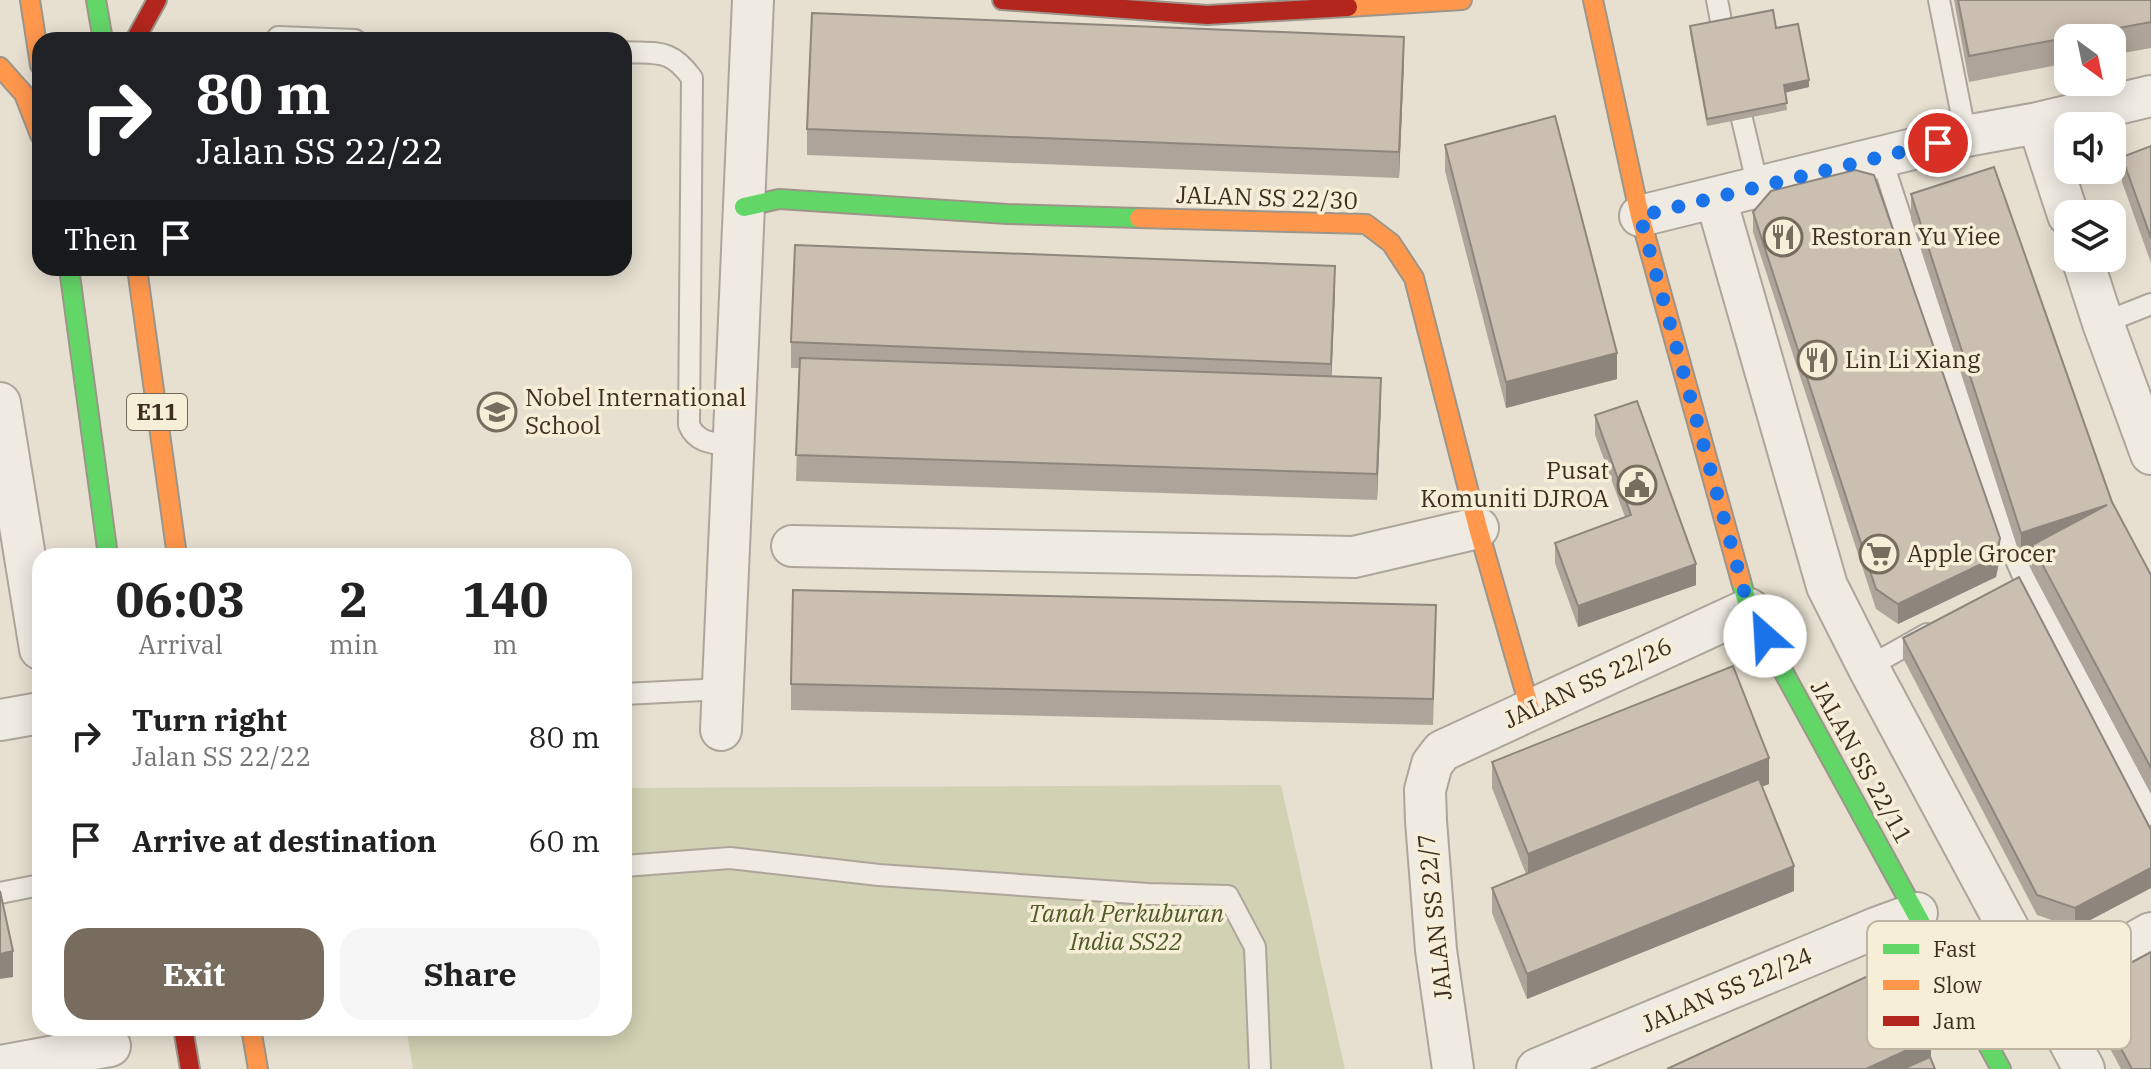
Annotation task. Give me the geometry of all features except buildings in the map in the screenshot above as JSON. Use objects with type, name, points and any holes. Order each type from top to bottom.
[{"type":"main road","points":[[30,0],[35,32]]},
{"type":"main road","points":[[96,0],[102,32]]},
{"type":"main road","points":[[139,32],[157,0]]},
{"type":"main road","points":[[1002,0],[1207,15],[1462,0]]},
{"type":"main road","name":"JALAN SS 22/11","points":[[1593,0],[1640,216],[1749,609],[1921,921]]},
{"type":"main road","points":[[0,67],[24,94],[32,114]]},
{"type":"main road","name":"JALAN SS 22/30","points":[[744,207],[779,199],[1007,214],[1366,224],[1391,243],[1414,278],[1478,528],[1530,709]]},
{"type":"main road","name":"E11","points":[[70,276],[107,548]]},
{"type":"main road","name":"E11","points":[[138,276],[176,548]]},
{"type":"main road","points":[[184,1036],[190,1069]]},
{"type":"main road","points":[[252,1036],[258,1069]]},
{"type":"main road","name":"JALAN SS 22/11","points":[[1991,1049],[2001,1069]]},
{"type":"street","points":[[721,730],[753,0]]},
{"type":"street","points":[[1640,216],[1966,136],[2038,123],[2151,96]]},
{"type":"street","points":[[2038,123],[2063,200]]},
{"type":"street","points":[[1716,199],[1827,586],[2004,921]]},
{"type":"street","points":[[2087,272],[2151,454]]},
{"type":"street","points":[[0,403],[32,600]]},
{"type":"street","points":[[792,546],[1354,557],[1478,528]]},
{"type":"street","name":"JALAN SS 22/26","points":[[1432,764],[1442,751],[1749,609]]},
{"type":"street","points":[[0,720],[32,714]]},
{"type":"street","name":"JALAN SS 22/7","points":[[1432,764],[1425,790],[1426,821],[1436,950],[1453,1069]]},
{"type":"street","name":"JALAN SS 22/24","points":[[1895,921],[1917,913]]},
{"type":"street","name":"JALAN SS 22/24","points":[[1537,1069],[1867,932]]},
{"type":"street","points":[[2131,944],[2151,933]]},
{"type":"street","points":[[0,1066],[111,1048]]},
{"type":"street","points":[[2073,1049],[2084,1069]]},
{"type":"lane","points":[[1717,0],[1722,26]]},
{"type":"lane","points":[[1939,0],[1966,136]]},
{"type":"lane","points":[[632,52],[666,54],[681,63],[692,78],[689,425],[693,434],[702,441],[734,446]]},
{"type":"lane","points":[[1742,119],[1758,187]]},
{"type":"lane","points":[[1881,157],[2017,582],[2151,815]]},
{"type":"lane","points":[[2103,323],[2151,304]]},
{"type":"lane","points":[[1868,667],[1946,623]]},
{"type":"lane","points":[[632,694],[723,689]]},
{"type":"lane","points":[[632,865],[730,858],[879,875],[1148,894],[1228,896],[1255,947],[1260,1069]]},
{"type":"lane","points":[[0,893],[32,887]]},
{"type":"green space","name":"Tanah Perkuburan India SS22","points":[[1281,785],[1345,1069],[413,1069],[407,1036],[632,1036],[632,788]]},
{"type":"traffic: fast","points":[[96,0],[102,32]]},
{"type":"traffic: fast","points":[[744,207],[779,199],[1007,214],[1139,218]]},
{"type":"traffic: fast","points":[[70,276],[107,548]]},
{"type":"traffic: fast","points":[[1741,581],[1749,609],[1920,921]]},
{"type":"traffic: fast","points":[[1990,1049],[2001,1069]]},
{"type":"traffic: slow","points":[[30,0],[35,32]]},
{"type":"traffic: slow","points":[[1348,7],[1462,0]]},
{"type":"traffic: slow","points":[[1593,0],[1640,216],[1741,581]]},
{"type":"traffic: slow","points":[[0,67],[24,94],[32,114]]},
{"type":"traffic: slow","points":[[1139,218],[1366,224],[1391,243],[1414,278],[1478,528],[1530,709]]},
{"type":"traffic: slow","points":[[138,276],[176,548]]},
{"type":"traffic: slow","points":[[252,1036],[258,1069]]},
{"type":"traffic: jam","points":[[139,32],[157,0]]},
{"type":"traffic: jam","points":[[1002,0],[1207,15],[1348,7]]},
{"type":"traffic: jam","points":[[184,1036],[190,1069]]},
{"type":"place","name":"Restoran Yu Yiee","points":[[1783,237]]},
{"type":"place","name":"Lin Li Xiang","points":[[1817,360]]},
{"type":"place","name":"Nobel International School","points":[[497,412]]},
{"type":"place","name":"Pusat Komuniti DJROA","points":[[1637,485]]},
{"type":"place","name":"Apple Grocer","points":[[1879,554]]},
{"type":"route","points":[[1765,636],[1749,609],[1640,216],[1938,143]]}]
